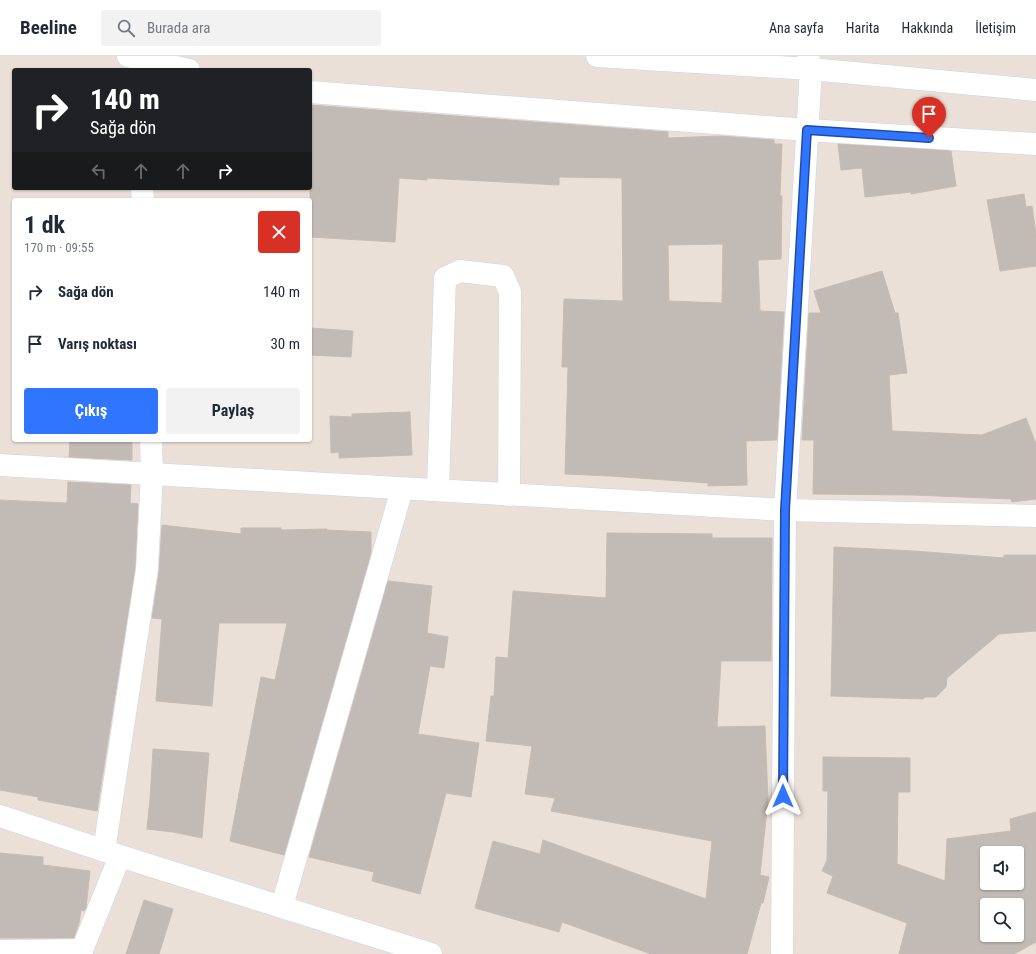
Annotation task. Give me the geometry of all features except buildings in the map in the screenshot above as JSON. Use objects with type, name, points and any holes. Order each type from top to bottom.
[{"type":"street","points":[[598,56],[809,63],[1036,90]]},
{"type":"street","points":[[138,59],[180,68]]},
{"type":"street","points":[[782,954],[785,510],[807,130],[809,63]]},
{"type":"street","points":[[312,92],[807,130],[1036,144]]},
{"type":"street","points":[[438,490],[445,278],[460,271],[503,276],[510,292],[509,495]]},
{"type":"street","points":[[0,951],[82,952],[112,853],[147,569],[152,474],[151,442]]},
{"type":"street","points":[[0,465],[785,510],[1036,516]]},
{"type":"street","points":[[282,906],[402,489]]},
{"type":"street","points":[[0,816],[431,954]]},
{"type":"route","points":[[783,796],[785,510],[807,130],[929,138]]}]
